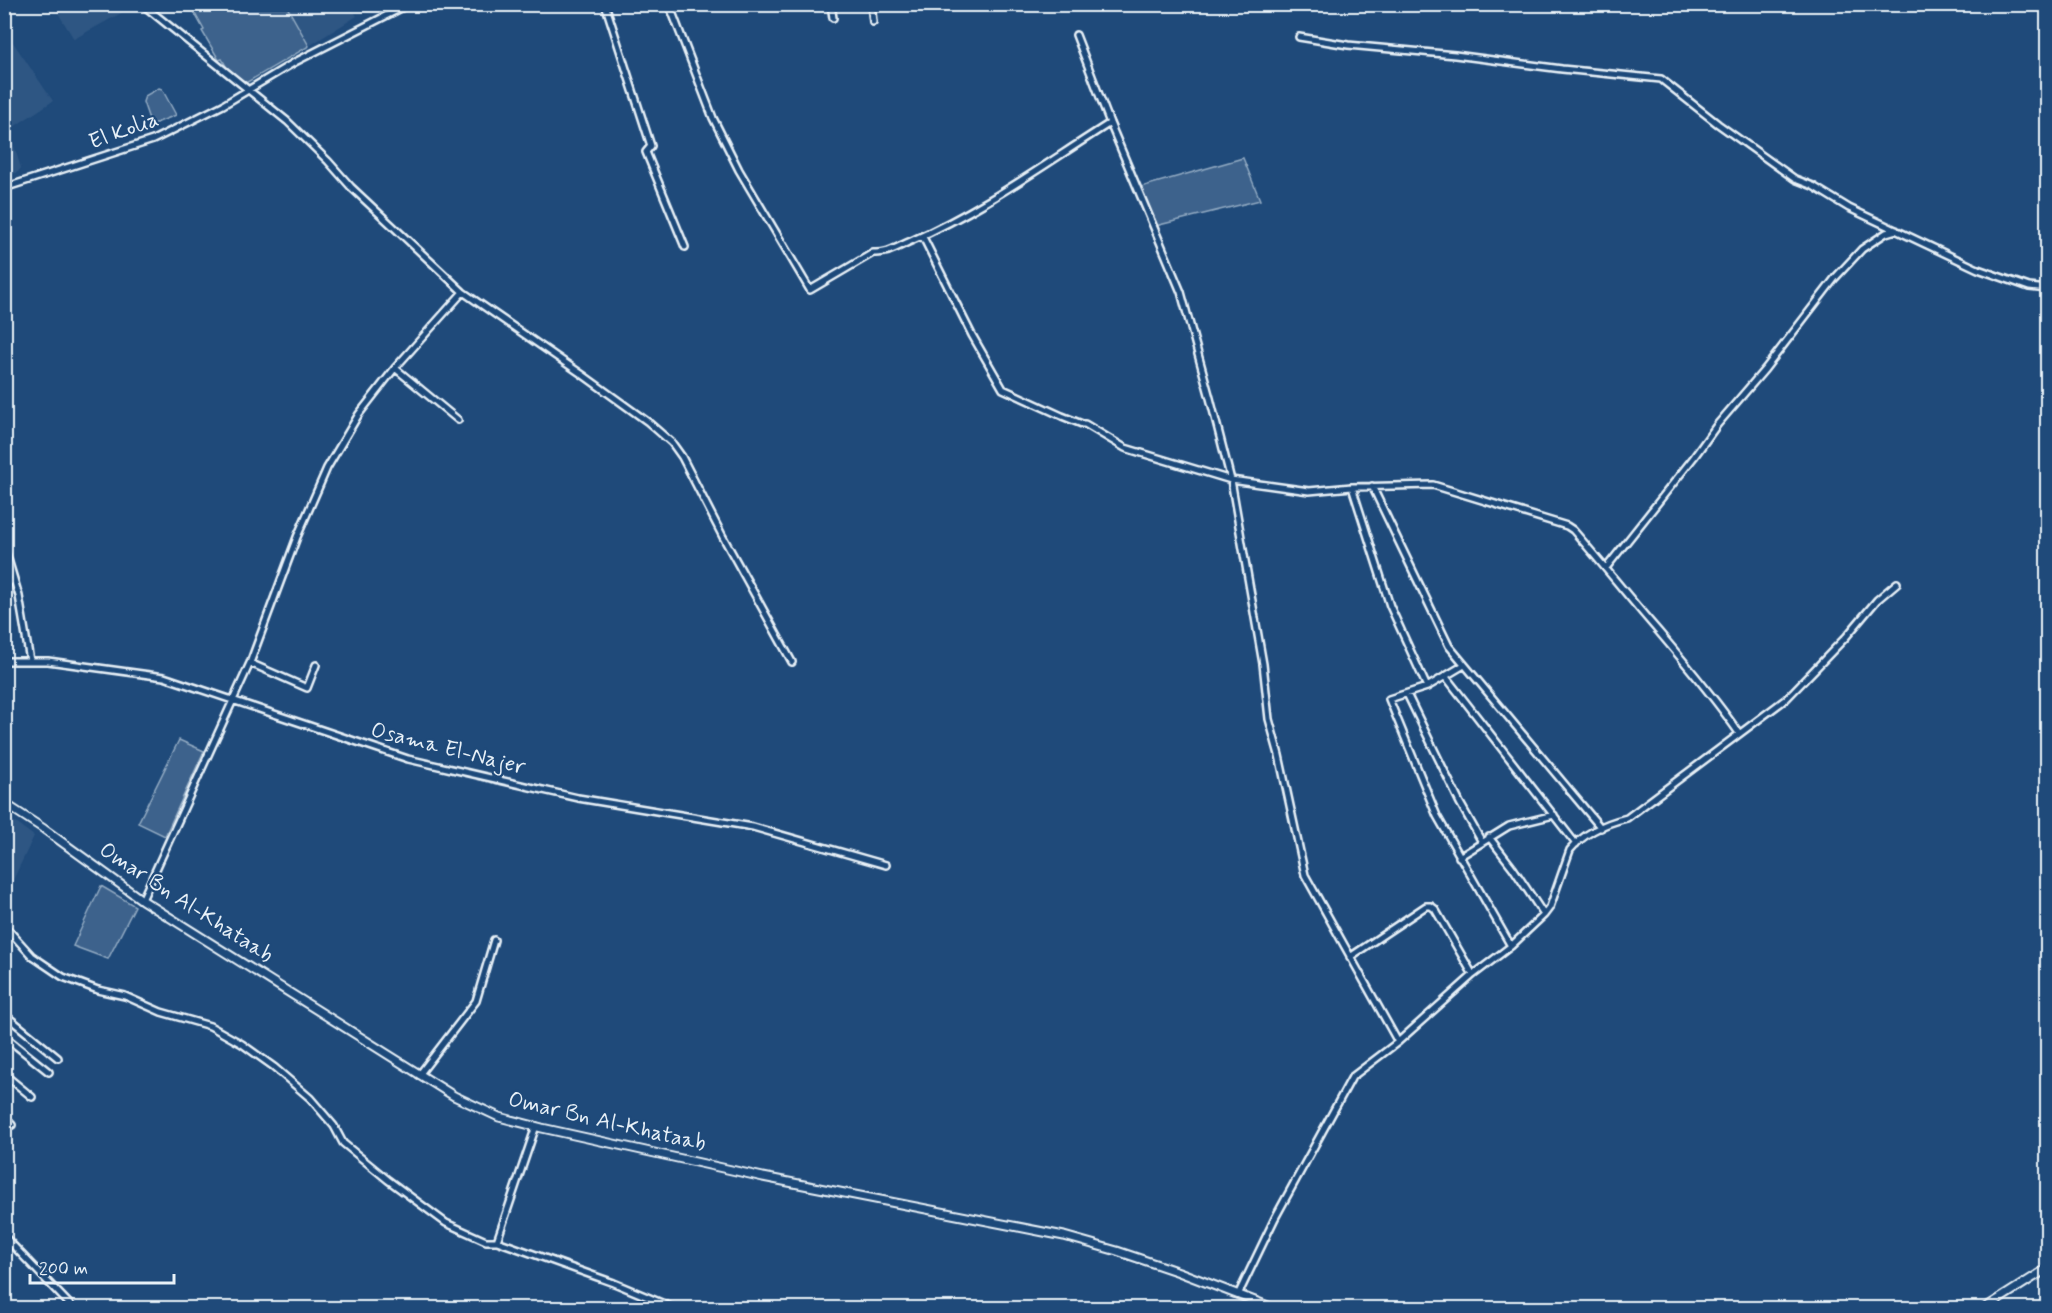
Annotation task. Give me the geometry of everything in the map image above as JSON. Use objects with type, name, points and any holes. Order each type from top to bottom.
[{"type":"main road","name":"Omar Bn Al-Khataab","points":[[4,803],[142,900],[419,1075],[454,1096],[499,1117],[763,1177],[1064,1236],[1117,1251],[1273,1308]]},
{"type":"main road","points":[[1985,1308],[2048,1268]]},
{"type":"street","points":[[142,4],[307,140],[351,187],[463,292],[583,375],[672,442],[792,662]]},
{"type":"street","name":"El Kolia","points":[[4,188],[153,140],[202,116],[295,62],[409,4]]},
{"type":"street","points":[[605,4],[651,146],[646,152],[686,247]]},
{"type":"street","points":[[669,4],[712,118],[739,170],[810,290],[873,253],[884,254],[923,237],[1011,186],[1110,123]]},
{"type":"street","points":[[831,4],[833,18]]},
{"type":"street","points":[[871,4],[873,22]]},
{"type":"street","points":[[1076,35],[1110,123],[1181,292],[1232,480],[1263,664],[1269,719],[1305,875],[1398,1042]]},
{"type":"street","points":[[1299,37],[1348,45],[1661,79],[1718,124],[1795,179],[1978,269],[2029,287],[2048,289]]},
{"type":"street","points":[[1606,568],[1835,278],[1862,249],[1886,233],[1896,230]]},
{"type":"street","points":[[923,237],[972,335],[1003,389],[1085,424],[1125,448],[1232,480],[1309,491],[1372,486],[1433,485],[1567,526],[1573,530],[1695,673],[1739,733]]},
{"type":"street","points":[[142,900],[250,663],[297,537],[327,468],[359,414],[395,368],[463,292]]},
{"type":"street","points":[[395,368],[458,420]]},
{"type":"street","points":[[1372,486],[1449,646],[1601,828]]},
{"type":"street","points":[[1352,487],[1390,606],[1427,687]]},
{"type":"street","points":[[4,546],[14,580],[30,661]]},
{"type":"street","points":[[4,584],[14,580]]},
{"type":"street","points":[[1238,1295],[1285,1199],[1352,1077],[1398,1042],[1544,915],[1550,907],[1570,850],[1575,843],[1601,828],[1627,818],[1786,699],[1846,637],[1877,600],[1897,583]]},
{"type":"street","name":"Osama El-Najer","points":[[4,661],[48,661],[164,677],[408,759],[578,798],[753,827],[886,865]]},
{"type":"street","points":[[250,663],[307,688],[316,665]]},
{"type":"street","points":[[1464,665],[1427,687],[1389,699],[1428,797],[1459,858],[1511,946]]},
{"type":"street","points":[[1446,677],[1575,843]]},
{"type":"street","points":[[1407,694],[1460,803],[1482,842]]},
{"type":"street","points":[[1459,858],[1509,826],[1554,815]]},
{"type":"street","points":[[1489,837],[1544,915]]},
{"type":"street","points":[[1350,957],[1426,906],[1431,906],[1435,909],[1473,975]]},
{"type":"street","points":[[4,925],[32,956],[63,977],[98,990],[125,996],[161,1012],[210,1026],[242,1044],[274,1067],[310,1098],[334,1126],[344,1143],[388,1180],[446,1223],[486,1242],[497,1241],[614,1282],[674,1308]]},
{"type":"street","points":[[419,1075],[476,1000],[494,940]]},
{"type":"street","points":[[4,1014],[58,1058]]},
{"type":"street","points":[[4,1036],[49,1072]]},
{"type":"street","points":[[4,1074],[32,1097]]},
{"type":"street","points":[[4,1116],[12,1125]]},
{"type":"street","points":[[497,1241],[536,1126]]},
{"type":"street","points":[[4,1236],[73,1308]]},
{"type":"shaded area","points":[[133,4],[134,6],[74,39],[53,5]]},
{"type":"shaded area","points":[[198,5],[286,5],[309,46],[244,84],[234,80],[202,31],[204,30],[194,12]]},
{"type":"shaded area","points":[[286,5],[349,5],[357,16],[309,46]]},
{"type":"shaded area","points":[[6,32],[53,101],[9,130],[21,168],[18,172],[5,177]]},
{"type":"shaded area","points":[[159,88],[162,89],[176,115],[151,125],[143,102],[145,96]]},
{"type":"shaded area","points":[[1243,158],[1260,200],[1155,226],[1141,187]]},
{"type":"shaded area","points":[[179,740],[204,751],[165,836],[138,823]]},
{"type":"shaded area","points":[[5,815],[34,836],[5,897]]},
{"type":"shaded area","points":[[101,886],[135,906],[108,959],[73,946]]}]
